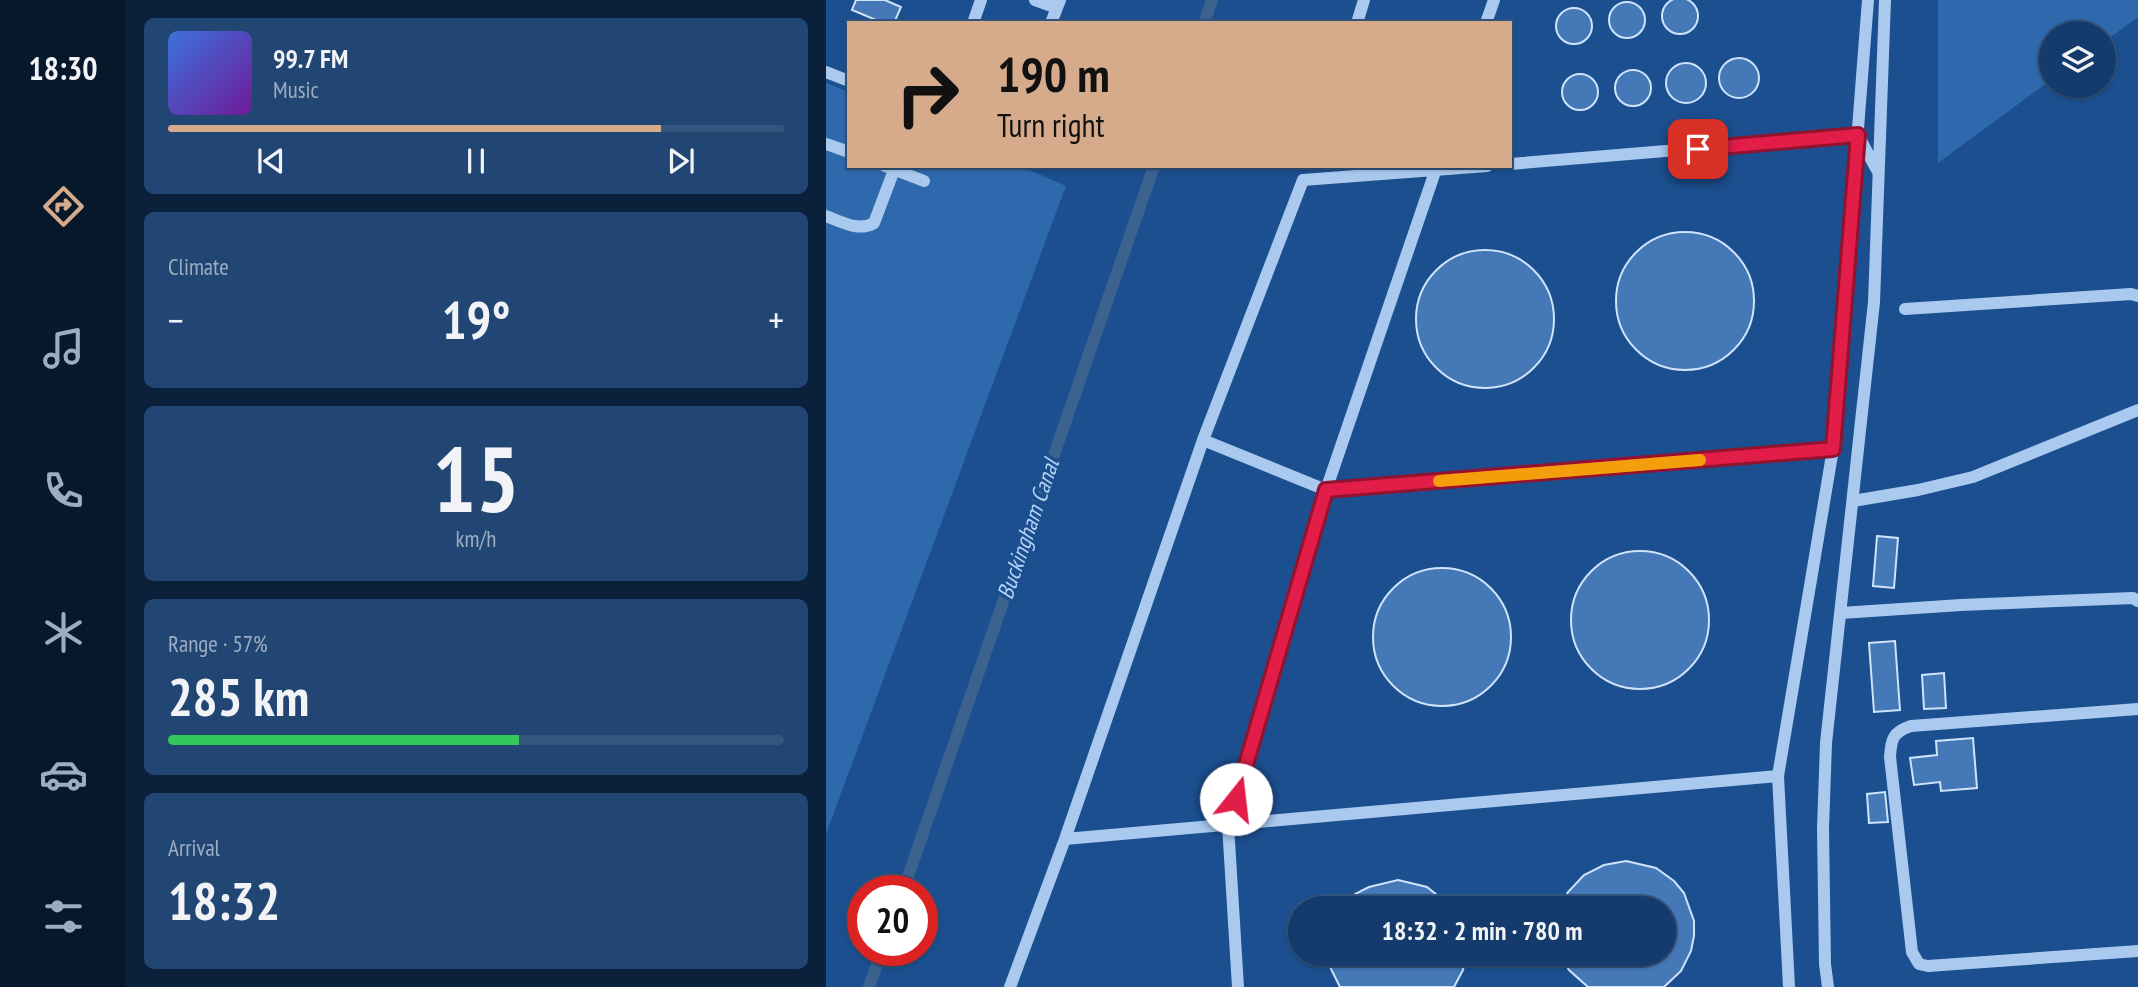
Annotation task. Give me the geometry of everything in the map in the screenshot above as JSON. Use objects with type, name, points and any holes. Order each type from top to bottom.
[{"type":"lane","points":[[974,21],[981,0]]},
{"type":"lane","points":[[1035,0],[1058,4],[1052,21]]},
{"type":"lane","points":[[1358,21],[1364,0]]},
{"type":"lane","points":[[1487,21],[1494,0]]},
{"type":"lane","points":[[1789,987],[1777,776],[1833,449],[1868,0]]},
{"type":"lane","points":[[1828,987],[1825,964],[1823,794],[1826,743],[1874,302],[1885,0]]},
{"type":"lane","points":[[826,72],[847,80]]},
{"type":"lane","points":[[1512,164],[1858,135]]},
{"type":"lane","points":[[1858,135],[1879,175]]},
{"type":"lane","points":[[826,144],[847,151]]},
{"type":"lane","points":[[826,216],[859,228],[867,227],[874,223],[890,168],[924,181]]},
{"type":"lane","points":[[1010,987],[1065,839],[1203,440],[1307,168]]},
{"type":"lane","points":[[1238,987],[1228,825],[1326,490],[1436,168],[1303,180]]},
{"type":"lane","points":[[1905,309],[2132,294],[2138,296]]},
{"type":"lane","points":[[1853,501],[1973,477],[2138,410]]},
{"type":"lane","points":[[1203,440],[1326,490],[1833,449]]},
{"type":"lane","points":[[1841,612],[2133,598],[2138,601]]},
{"type":"lane","points":[[2138,709],[1911,726],[1899,730],[1893,737],[1890,757],[1912,952],[1919,964],[1928,967],[2138,951]]},
{"type":"lane","points":[[1065,839],[1777,776]]},
{"type":"shaded area","points":[[1938,0],[2138,0],[2138,17],[2116,33],[2116,21],[2039,21],[2039,89],[1938,163]]},
{"type":"shaded area","points":[[826,83],[847,91],[847,168],[1025,168],[1066,186],[826,834]]},
{"type":"building","points":[[1673,-1],[1687,-1],[1697,9],[1697,23],[1687,33],[1673,33],[1663,23],[1663,9]]},
{"type":"building","points":[[856,0],[885,0],[901,7],[895,21],[878,21],[852,10]]},
{"type":"building","points":[[1627,2],[1640,7],[1645,20],[1640,33],[1627,38],[1614,33],[1609,20],[1614,7]]},
{"type":"building","points":[[1574,8],[1587,13],[1592,26],[1587,39],[1574,44],[1561,39],[1556,26],[1561,13]]},
{"type":"building","points":[[1739,58],[1747,59],[1753,64],[1758,70],[1758,86],[1753,92],[1747,97],[1739,98],[1731,97],[1725,92],[1720,86],[1719,78],[1720,70],[1725,64],[1731,59]]},
{"type":"building","points":[[1686,63],[1700,69],[1706,83],[1700,97],[1686,103],[1672,97],[1666,83],[1672,69]]},
{"type":"building","points":[[1633,70],[1646,75],[1651,88],[1646,101],[1633,106],[1620,101],[1615,88],[1620,75]]},
{"type":"building","points":[[1580,74],[1593,79],[1598,92],[1593,105],[1580,110],[1567,105],[1562,92],[1567,79]]},
{"type":"building","points":[[1685,232],[1711,238],[1734,252],[1748,275],[1754,301],[1748,327],[1734,350],[1711,364],[1685,370],[1659,364],[1636,350],[1622,327],[1616,301],[1622,275],[1636,252],[1659,238]]},
{"type":"building","points":[[1485,250],[1511,256],[1534,270],[1548,293],[1554,319],[1548,345],[1534,368],[1511,382],[1485,388],[1459,382],[1436,368],[1422,345],[1416,319],[1422,293],[1436,270],[1459,256]]},
{"type":"building","points":[[1877,536],[1898,538],[1894,588],[1873,586]]},
{"type":"building","points":[[1640,551],[1666,557],[1689,571],[1703,594],[1709,620],[1703,646],[1689,669],[1666,683],[1640,689],[1614,683],[1591,669],[1577,646],[1571,620],[1577,594],[1591,571],[1614,557]]},
{"type":"building","points":[[1442,568],[1468,574],[1491,588],[1505,611],[1511,637],[1505,663],[1491,686],[1468,700],[1442,706],[1416,700],[1393,686],[1379,663],[1373,637],[1379,611],[1393,588],[1416,574]]},
{"type":"building","points":[[1895,641],[1900,710],[1874,712],[1869,643]]},
{"type":"building","points":[[1944,673],[1946,708],[1924,709],[1922,675]]},
{"type":"building","points":[[1973,738],[1977,788],[1941,791],[1940,782],[1914,785],[1910,758],[1937,755],[1936,741]]},
{"type":"building","points":[[1885,792],[1888,822],[1869,823],[1867,794]]},
{"type":"building","points":[[1626,861],[1656,868],[1674,881],[1684,893],[1694,921],[1691,951],[1681,971],[1664,987],[1588,987],[1567,966],[1676,966],[1676,896],[1566,896],[1584,875],[1604,865]]},
{"type":"building","points":[[1398,880],[1427,887],[1438,896],[1353,896],[1369,887]]},
{"type":"building","points":[[1330,966],[1464,966],[1454,987],[1340,987]]},
{"type":"waterway","name":"Buckingham Canal","points":[[1205,21],[1212,0]]},
{"type":"waterway","name":"Buckingham Canal","points":[[909,875],[1153,168]]},
{"type":"waterway","name":"Buckingham Canal","points":[[869,987],[876,966]]},
{"type":"slow traffic","points":[[1439,481],[1700,460]]},
{"type":"route","points":[[1236,799],[1326,490],[1833,449],[1858,135],[1698,149]]}]
